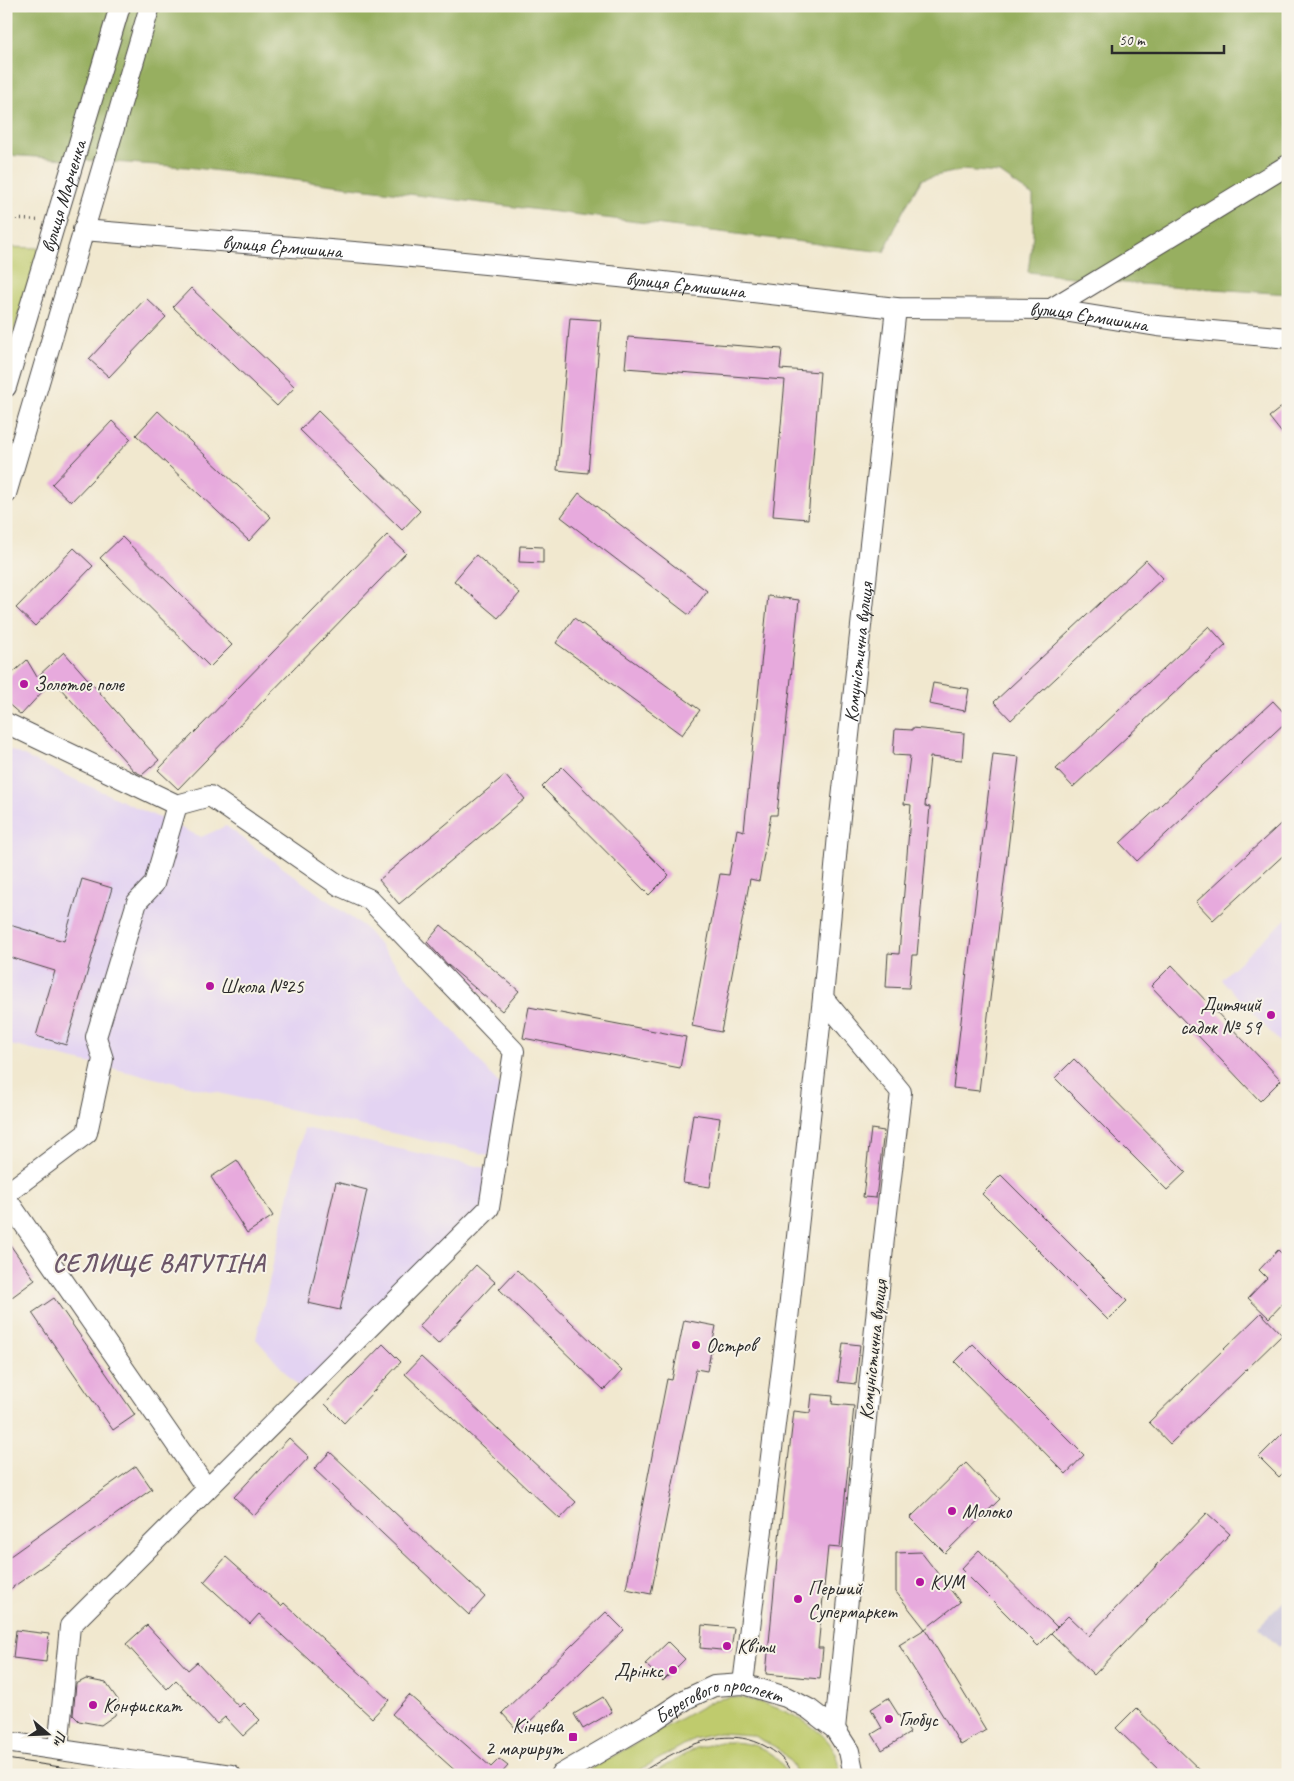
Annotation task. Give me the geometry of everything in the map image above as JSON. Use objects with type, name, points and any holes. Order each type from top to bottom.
[{"type":"street","name":"вулиця Марченка","points":[[6,387],[120,6]]},
{"type":"street","name":"вулиця Марченка","points":[[6,494],[150,6]]},
{"type":"street","points":[[87,118],[96,126],[105,128],[115,126]]},
{"type":"street","points":[[1051,310],[1288,166]]},
{"type":"street","points":[[70,172],[81,168],[90,171],[98,179]]},
{"type":"street","name":"вулиця Єрмишина","points":[[83,230],[391,255],[896,308],[1051,310],[1156,326],[1288,338]]},
{"type":"street","name":"Комуністична вулиця","points":[[743,1684],[788,1319],[823,998],[838,835],[896,308]]},
{"type":"street","points":[[6,723],[177,806],[210,796],[340,886],[369,899],[514,1051],[489,1208],[70,1626],[58,1749]]},
{"type":"street","points":[[177,806],[154,884],[137,902],[96,1037],[103,1059],[87,1133],[6,1196],[207,1489]]},
{"type":"street","name":"Комуністична вулиця","points":[[823,998],[902,1092],[884,1238],[835,1729]]},
{"type":"street","name":"Берегового проспект","points":[[560,1775],[688,1698],[714,1686],[743,1684],[786,1697],[809,1709],[835,1729],[849,1751],[854,1775]]},
{"type":"street","points":[[6,1742],[231,1775]]},
{"type":"path","points":[[6,218],[56,222]]},
{"type":"shaded area","name":"Школа №25","points":[[6,748],[201,837],[226,826],[364,927],[506,1092],[492,1156],[6,1044]]},
{"type":"shaded area","name":"Дитячий садок № 59","points":[[1288,917],[1288,1051],[1221,979]]},
{"type":"shaded area","points":[[304,1128],[490,1169],[484,1205],[301,1390],[256,1339]]},
{"type":"shaded area","points":[[1288,1597],[1288,1637],[1279,1647],[1258,1627]]},
{"type":"green space","points":[[6,6],[1288,6],[1288,294],[1124,283],[1028,272],[1033,234],[1033,196],[1000,173],[962,170],[922,179],[902,213],[884,252],[187,167],[6,155]]},
{"type":"green space","points":[[6,247],[39,248],[6,357]]},
{"type":"green space","points":[[731,1697],[746,1699],[783,1710],[817,1730],[830,1743],[838,1758],[839,1774],[797,1775],[793,1765],[779,1749],[752,1735],[719,1733],[694,1739],[631,1775],[593,1775],[590,1769],[714,1700]]},
{"type":"green space","points":[[720,1742],[754,1745],[777,1759],[787,1775],[649,1775],[696,1748]]},
{"type":"building","points":[[191,288],[295,387],[277,406],[173,307]]},
{"type":"building","points":[[146,298],[166,317],[109,377],[89,359]]},
{"type":"building","points":[[570,318],[601,320],[588,473],[557,470]]},
{"type":"building","points":[[628,337],[782,349],[780,369],[820,372],[808,519],[773,516],[785,380],[625,368]]},
{"type":"building","points":[[1288,402],[1288,441],[1269,417]]},
{"type":"building","points":[[158,411],[271,517],[249,541],[136,435]]},
{"type":"building","points":[[318,411],[420,511],[402,530],[300,430]]},
{"type":"building","points":[[112,421],[131,439],[71,502],[52,484]]},
{"type":"building","points":[[579,493],[707,591],[689,615],[561,517]]},
{"type":"building","points":[[387,535],[406,553],[178,789],[158,770]]},
{"type":"building","points":[[122,537],[232,645],[210,667],[100,558]]},
{"type":"building","points":[[520,546],[543,547],[543,563],[519,562]]},
{"type":"building","points":[[74,548],[93,566],[35,626],[16,608]]},
{"type":"building","points":[[476,555],[520,593],[498,618],[454,581]]},
{"type":"building","points":[[1146,560],[1163,578],[1011,720],[994,702]]},
{"type":"building","points":[[768,596],[799,600],[777,815],[771,815],[759,881],[750,879],[721,1032],[692,1026],[720,874],[729,875],[737,829],[744,831]]},
{"type":"building","points":[[574,618],[700,710],[682,735],[556,643]]},
{"type":"building","points":[[1209,626],[1226,645],[1073,787],[1056,769]]},
{"type":"building","points":[[64,652],[159,760],[142,775],[134,771],[53,680],[21,715],[6,702],[6,679],[27,660],[37,677]]},
{"type":"building","points":[[933,683],[969,689],[965,711],[929,704]]},
{"type":"building","points":[[1273,701],[1288,717],[1288,720],[1137,861],[1120,843]]},
{"type":"building","points":[[912,728],[964,733],[962,760],[930,757],[925,806],[930,807],[917,955],[912,955],[909,988],[886,987],[888,953],[899,954],[911,805],[904,804],[910,756],[893,755],[895,729],[912,730]]},
{"type":"building","points":[[993,754],[1019,757],[979,1091],[953,1088]]},
{"type":"building","points":[[562,767],[669,875],[649,895],[542,787]]},
{"type":"building","points":[[505,775],[525,799],[399,904],[379,880]]},
{"type":"building","points":[[1288,817],[1288,851],[1213,920],[1196,902]]},
{"type":"building","points":[[82,879],[112,888],[66,1045],[36,1036],[55,971],[6,956],[6,924],[64,941]]},
{"type":"building","points":[[441,925],[519,991],[502,1011],[448,965],[427,942]]},
{"type":"building","points":[[1172,965],[1281,1080],[1260,1101],[1151,986]]},
{"type":"building","points":[[529,1007],[686,1037],[680,1068],[523,1038]]},
{"type":"building","points":[[1074,1059],[1186,1172],[1167,1190],[1055,1078]]},
{"type":"building","points":[[693,1114],[720,1118],[710,1187],[683,1183]]},
{"type":"building","points":[[871,1129],[884,1131],[876,1198],[863,1197]]},
{"type":"building","points":[[237,1160],[273,1216],[247,1233],[211,1177]]},
{"type":"building","points":[[1001,1175],[1127,1301],[1108,1320],[982,1194]]},
{"type":"building","points":[[336,1182],[367,1190],[340,1310],[308,1303]]},
{"type":"building","points":[[6,1239],[35,1280],[12,1297],[6,1289]]},
{"type":"building","points":[[1278,1250],[1288,1259],[1288,1298],[1269,1318],[1248,1298],[1267,1278],[1259,1270]]},
{"type":"building","points":[[476,1265],[495,1282],[438,1344],[419,1326]]},
{"type":"building","points":[[517,1270],[622,1371],[604,1390],[499,1289]]},
{"type":"building","points":[[54,1298],[135,1415],[113,1430],[32,1313]]},
{"type":"building","points":[[1261,1313],[1282,1335],[1170,1444],[1149,1422]]},
{"type":"building","points":[[684,1320],[716,1326],[707,1371],[696,1369],[651,1594],[626,1589],[667,1379],[672,1380]]},
{"type":"building","points":[[843,1343],[860,1345],[856,1384],[838,1382]]},
{"type":"building","points":[[383,1344],[401,1362],[344,1423],[325,1404]]},
{"type":"building","points":[[973,1344],[1084,1455],[1066,1474],[955,1362]]},
{"type":"building","points":[[421,1357],[576,1502],[560,1519],[405,1374]]},
{"type":"building","points":[[812,1394],[833,1396],[832,1404],[854,1406],[840,1548],[828,1547],[818,1648],[823,1648],[820,1679],[766,1674],[794,1411],[810,1413]]},
{"type":"building","points":[[1288,1428],[1288,1468],[1279,1477],[1259,1457]]},
{"type":"building","points":[[289,1438],[309,1457],[254,1516],[234,1497]]},
{"type":"building","points":[[330,1452],[485,1597],[469,1615],[314,1469]]},
{"type":"building","name":"Молоко","points":[[966,1463],[1000,1499],[945,1553],[910,1518]]},
{"type":"building","points":[[136,1466],[152,1489],[6,1592],[6,1559]]},
{"type":"building","points":[[1207,1513],[1230,1534],[1094,1675],[1051,1633],[1068,1616],[1089,1636]]},
{"type":"building","points":[[979,1550],[1057,1627],[1038,1646],[961,1569]]},
{"type":"building","name":"КУМ","points":[[921,1552],[960,1602],[925,1629],[896,1592],[896,1553]]},
{"type":"building","points":[[226,1557],[281,1606],[284,1603],[389,1700],[372,1718],[259,1614],[250,1624],[204,1582]]},
{"type":"building","points":[[606,1612],[624,1630],[519,1732],[502,1713]]},
{"type":"building","points":[[147,1625],[188,1670],[197,1662],[239,1707],[243,1703],[260,1720],[243,1736],[225,1717],[217,1724],[176,1680],[167,1689],[126,1644]]},
{"type":"building","points":[[702,1625],[734,1628],[731,1651],[700,1648]]},
{"type":"building","points":[[925,1629],[986,1730],[961,1745],[899,1645]]},
{"type":"building","points":[[16,1630],[49,1634],[46,1662],[13,1658]]},
{"type":"building","points":[[668,1642],[685,1659],[663,1681],[645,1664]]},
{"type":"building","name":"Конфискат","points":[[86,1679],[106,1683],[118,1700],[115,1715],[101,1725],[79,1721],[73,1715],[76,1684]]},
{"type":"building","points":[[409,1695],[491,1767],[499,1759],[508,1766],[500,1775],[460,1775],[392,1714]]},
{"type":"building","points":[[603,1697],[612,1712],[583,1729],[574,1714]]},
{"type":"building","name":"Глобус","points":[[888,1698],[910,1733],[882,1750],[872,1734],[882,1728],[871,1709]]},
{"type":"building","points":[[1136,1708],[1205,1775],[1164,1775],[1116,1728]]},
{"type":"tram line","points":[[637,1775],[697,1743],[730,1737],[746,1739],[768,1748],[784,1761],[792,1775]]},
{"type":"tram line","points":[[6,1759],[115,1775]]},
{"type":"place","name":"Золотое поле","points":[[24,684]]},
{"type":"place","name":"Школа №25","points":[[210,986]]},
{"type":"place","name":"Дитячий садок № 59","points":[[1271,1015]]},
{"type":"place","name":"Остров","points":[[696,1345]]},
{"type":"place","name":"Молоко","points":[[952,1511]]},
{"type":"place","name":"КУМ","points":[[920,1582]]},
{"type":"place","name":"Перший Супермаркет","points":[[798,1599]]},
{"type":"place","name":"Квіти","points":[[727,1646]]},
{"type":"place","name":"Дрінкс","points":[[673,1670]]},
{"type":"place","name":"Конфискат","points":[[93,1705]]},
{"type":"place","name":"Глобус","points":[[889,1719]]},
{"type":"place","name":"Кінцева 2 маршрут","points":[[573,1737]]},
{"type":"district","name":"СЕЛИЩЕ ВАТУТІНА","points":[[159,1263]]}]
